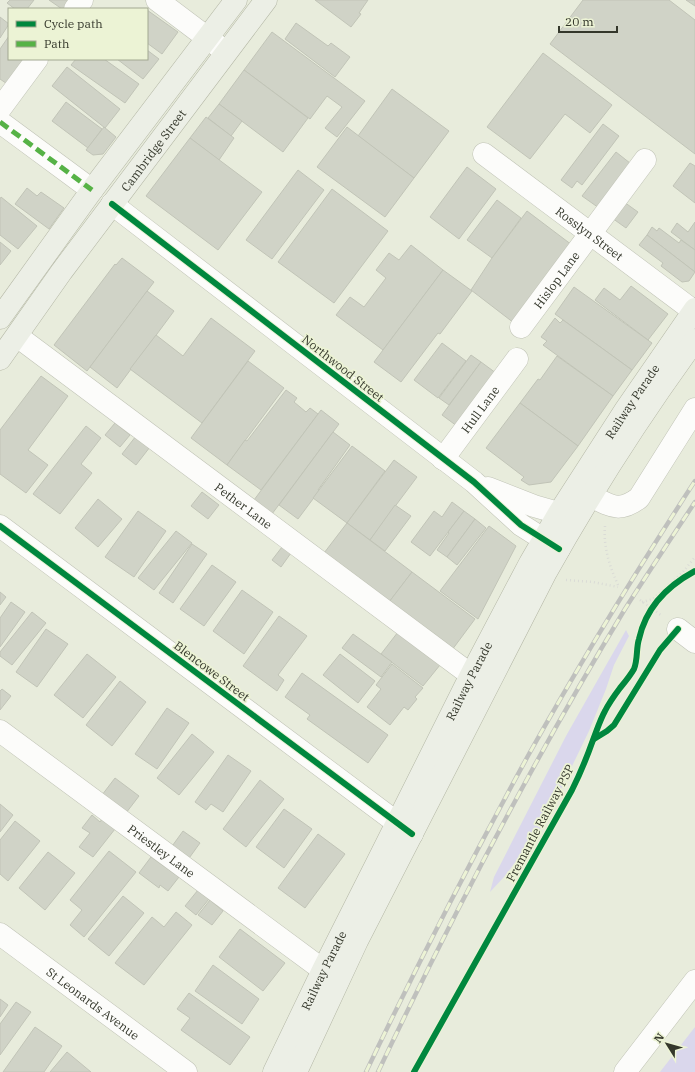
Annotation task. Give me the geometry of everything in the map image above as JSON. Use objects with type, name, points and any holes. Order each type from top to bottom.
[{"type":"main road","name":"Cambridge Street","points":[[0,318],[92,190],[236,0]]},
{"type":"main road","name":"Cambridge Street","points":[[0,359],[62,271],[266,0]]},
{"type":"main road","points":[[92,190],[97,192],[112,188],[139,153],[159,132],[173,124]]},
{"type":"main road","name":"Railway Parade","points":[[296,1072],[356,941],[471,675],[568,516],[626,409],[694,310]]},
{"type":"main road","name":"Railway Parade","points":[[568,516],[591,496],[644,414],[695,340]]},
{"type":"main road","name":"Railway Parade","points":[[274,1072],[323,970],[537,590],[551,544]]},
{"type":"street","points":[[76,8],[82,0]]},
{"type":"street","points":[[157,0],[226,52]]},
{"type":"street","points":[[0,109],[37,60]]},
{"type":"street","points":[[0,122],[92,190]]},
{"type":"street","name":"Rosslyn Street","points":[[484,154],[694,310]]},
{"type":"street","name":"Hislop Lane","points":[[521,327],[645,160]]},
{"type":"street","name":"Northwood Street","points":[[112,204],[474,482],[521,525],[551,544]]},
{"type":"street","name":"Pether Lane","points":[[16,336],[471,675]]},
{"type":"street","name":"Hull Lane","points":[[443,459],[517,359]]},
{"type":"street","points":[[591,496],[613,507],[627,505],[639,498],[695,409]]},
{"type":"street","name":"Northwood Street","points":[[474,482],[534,506],[568,516]]},
{"type":"street","name":"Blencowe Street","points":[[0,526],[404,828]]},
{"type":"street","points":[[678,629],[695,642]]},
{"type":"street","name":"Priestley Lane","points":[[0,731],[323,970]]},
{"type":"street","name":"St Leonards Avenue","points":[[0,934],[186,1072]]},
{"type":"street","points":[[625,1072],[695,981]]},
{"type":"path","points":[[567,580],[594,582],[618,587],[607,553],[605,536],[606,522]]},
{"type":"path","points":[[678,629],[641,601],[653,599],[683,572],[695,556]]},
{"type":"path","points":[[647,615],[669,588],[690,573]]},
{"type":"shaded area","points":[[626,630],[629,636],[614,665],[589,731],[544,824],[504,877],[490,892],[494,877],[566,736]]},
{"type":"shaded area","points":[[695,1027],[695,1072],[660,1072]]},
{"type":"building","points":[[10,0],[34,0],[28,8],[14,8],[7,3]]},
{"type":"building","points":[[49,0],[78,0],[72,8],[61,8]]},
{"type":"building","points":[[315,0],[368,0],[359,13],[361,14],[351,27]]},
{"type":"building","points":[[583,0],[669,0],[695,20],[695,154],[550,44]]},
{"type":"building","points":[[686,0],[695,0],[695,6]]},
{"type":"building","points":[[148,11],[178,32],[162,54],[148,44]]},
{"type":"building","points":[[0,17],[8,23],[8,26],[0,38]]},
{"type":"building","points":[[296,23],[328,46],[331,43],[350,57],[335,77],[285,39]]},
{"type":"building","points":[[272,32],[365,101],[337,137],[325,128],[342,107],[327,96],[310,119],[244,70]]},
{"type":"building","points":[[8,37],[8,60],[32,60],[13,88],[0,79],[0,49]]},
{"type":"building","points":[[148,51],[159,59],[143,79],[118,60],[148,60]]},
{"type":"building","points":[[543,53],[612,105],[590,133],[565,114],[530,159],[487,127]]},
{"type":"building","points":[[75,60],[105,60],[139,84],[125,103],[71,65]]},
{"type":"building","points":[[67,67],[120,109],[105,128],[52,86]]},
{"type":"building","points":[[244,70],[308,118],[283,152],[219,104]]},
{"type":"building","points":[[392,89],[449,131],[414,178],[358,136]]},
{"type":"building","points":[[66,102],[102,129],[88,148],[52,121]]},
{"type":"building","points":[[219,104],[242,121],[231,136],[208,118]]},
{"type":"building","points":[[206,117],[234,138],[219,160],[190,138]]},
{"type":"building","points":[[603,124],[619,136],[582,185],[577,181],[572,188],[561,180]]},
{"type":"building","points":[[104,127],[116,137],[103,154],[93,155],[86,150]]},
{"type":"building","points":[[347,127],[414,178],[385,217],[317,167]]},
{"type":"building","points":[[190,138],[262,192],[218,250],[146,196]]},
{"type":"building","points":[[616,152],[635,167],[599,208],[582,196]]},
{"type":"building","points":[[690,163],[695,166],[695,203],[673,186]]},
{"type":"building","points":[[467,167],[496,189],[459,239],[430,217]]},
{"type":"building","points":[[298,170],[324,190],[272,259],[246,240]]},
{"type":"building","points":[[27,188],[37,196],[41,192],[64,208],[49,229],[15,204]]},
{"type":"building","points":[[332,189],[388,231],[334,303],[278,262]]},
{"type":"building","points":[[1,197],[37,226],[18,249],[0,235]]},
{"type":"building","points":[[497,200],[521,218],[492,258],[467,240]]},
{"type":"building","points":[[624,202],[638,212],[626,228],[612,218]]},
{"type":"building","points":[[527,211],[572,245],[514,323],[471,290],[492,258]]},
{"type":"building","points":[[695,222],[695,250],[671,232],[677,223],[688,232]]},
{"type":"building","points":[[652,227],[657,231],[659,228],[679,243],[681,240],[695,250],[695,272],[647,235]]},
{"type":"building","points":[[647,235],[695,272],[689,281],[682,282],[661,266],[663,263],[639,245]]},
{"type":"building","points":[[0,242],[11,251],[0,265]]},
{"type":"building","points":[[411,245],[443,270],[383,350],[336,315],[350,297],[364,307],[386,278],[376,270],[389,253],[399,260]]},
{"type":"building","points":[[122,258],[154,282],[87,371],[54,345],[115,264],[116,265]]},
{"type":"building","points":[[443,270],[472,291],[440,334],[438,333],[401,382],[374,362]]},
{"type":"building","points":[[631,286],[668,314],[648,340],[595,300],[604,288],[620,300]]},
{"type":"building","points":[[574,287],[652,343],[632,370],[555,314]]},
{"type":"building","points":[[147,291],[174,311],[117,388],[90,367]]},
{"type":"building","points":[[211,318],[255,351],[202,423],[130,369],[156,335],[183,356]]},
{"type":"building","points":[[555,318],[560,323],[563,320],[632,370],[613,396],[543,345],[547,341],[541,337]]},
{"type":"building","points":[[442,343],[466,361],[438,398],[414,380]]},
{"type":"building","points":[[471,355],[481,362],[449,405],[439,398]]},
{"type":"building","points":[[557,356],[613,396],[578,446],[520,403],[538,379],[540,380]]},
{"type":"building","points":[[248,361],[284,388],[227,465],[191,438]]},
{"type":"building","points":[[481,362],[500,376],[461,429],[442,415]]},
{"type":"building","points":[[41,376],[68,396],[28,450],[48,465],[26,493],[0,474],[0,430]]},
{"type":"building","points":[[286,390],[297,398],[294,402],[306,412],[310,408],[318,414],[261,490],[227,465],[245,440],[247,441]]},
{"type":"building","points":[[520,403],[578,446],[551,482],[529,485],[521,480],[524,477],[486,448]]},
{"type":"building","points":[[321,410],[339,424],[269,518],[251,504]]},
{"type":"building","points":[[115,423],[130,435],[120,447],[105,435]]},
{"type":"building","points":[[86,426],[101,438],[81,464],[92,473],[60,514],[33,494]]},
{"type":"building","points":[[333,432],[350,445],[298,519],[279,505]]},
{"type":"building","points":[[136,436],[150,447],[136,465],[122,454]]},
{"type":"building","points":[[352,446],[385,471],[347,523],[313,498]]},
{"type":"building","points":[[394,460],[417,477],[370,540],[347,523]]},
{"type":"building","points":[[202,492],[219,505],[208,519],[191,506]]},
{"type":"building","points":[[98,499],[122,519],[98,547],[75,528]]},
{"type":"building","points":[[452,502],[464,511],[430,556],[411,542],[434,511],[442,517]]},
{"type":"building","points":[[395,505],[411,516],[385,551],[370,540]]},
{"type":"building","points":[[138,511],[166,531],[134,577],[105,557]]},
{"type":"building","points":[[464,511],[475,519],[447,557],[437,550],[449,533],[448,532]]},
{"type":"building","points":[[475,519],[486,528],[457,565],[447,557]]},
{"type":"building","points":[[347,523],[412,572],[386,606],[321,557]]},
{"type":"building","points":[[489,526],[516,546],[478,619],[440,591]]},
{"type":"building","points":[[176,531],[192,543],[154,590],[138,578]]},
{"type":"building","points":[[192,544],[207,554],[173,603],[159,593]]},
{"type":"building","points":[[282,547],[291,553],[281,567],[272,560]]},
{"type":"building","points":[[212,565],[236,582],[204,626],[180,609]]},
{"type":"building","points":[[412,572],[475,619],[449,654],[386,606]]},
{"type":"building","points":[[242,590],[273,612],[244,654],[213,631]]},
{"type":"building","points":[[0,592],[6,597],[0,605]]},
{"type":"building","points":[[11,602],[25,612],[0,647],[0,618]]},
{"type":"building","points":[[32,612],[46,623],[12,665],[0,656],[0,652]]},
{"type":"building","points":[[279,616],[307,636],[278,675],[284,680],[277,691],[243,666]]},
{"type":"building","points":[[46,629],[68,644],[37,687],[16,672]]},
{"type":"building","points":[[398,632],[440,665],[423,686],[381,654]]},
{"type":"building","points":[[353,634],[392,662],[381,677],[342,648]]},
{"type":"building","points":[[87,654],[116,677],[83,718],[54,695]]},
{"type":"building","points":[[340,654],[375,681],[358,703],[323,675]]},
{"type":"building","points":[[392,664],[423,688],[415,697],[417,699],[408,710],[404,707],[390,725],[367,707],[381,689],[376,685]]},
{"type":"building","points":[[302,673],[388,735],[368,763],[307,719],[310,715],[285,697]]},
{"type":"building","points":[[120,681],[146,702],[112,746],[86,725]]},
{"type":"building","points":[[2,689],[11,696],[0,710],[0,691]]},
{"type":"building","points":[[167,708],[189,723],[157,769],[135,754]]},
{"type":"building","points":[[192,734],[214,752],[179,795],[157,778]]},
{"type":"building","points":[[228,755],[251,771],[223,812],[211,804],[206,810],[195,802]]},
{"type":"building","points":[[115,778],[139,796],[126,813],[102,795]]},
{"type":"building","points":[[260,780],[284,799],[246,847],[223,829]]},
{"type":"building","points":[[0,804],[13,815],[0,832]]},
{"type":"building","points":[[284,809],[312,829],[284,868],[256,847]]},
{"type":"building","points":[[92,815],[100,822],[102,819],[115,829],[93,857],[79,847],[90,833],[82,828]]},
{"type":"building","points":[[15,821],[40,841],[8,881],[0,874],[0,840]]},
{"type":"building","points":[[183,831],[200,843],[187,861],[170,849]]},
{"type":"building","points":[[318,834],[345,854],[305,908],[278,888]]},
{"type":"building","points":[[109,851],[136,872],[84,937],[70,925],[82,910],[70,900]]},
{"type":"building","points":[[48,852],[75,873],[45,910],[19,888]]},
{"type":"building","points":[[151,857],[179,877],[168,891],[160,885],[159,888],[139,873]]},
{"type":"building","points":[[198,890],[209,899],[196,915],[185,906]]},
{"type":"building","points":[[123,896],[144,913],[109,956],[88,939]]},
{"type":"building","points":[[210,900],[223,911],[212,925],[198,915]]},
{"type":"building","points":[[176,912],[192,925],[144,985],[115,963],[152,917],[164,927]]},
{"type":"building","points":[[240,929],[285,963],[263,991],[219,957]]},
{"type":"building","points":[[213,965],[259,999],[242,1024],[195,991]]},
{"type":"building","points":[[189,993],[250,1037],[230,1065],[181,1030],[190,1018],[177,1009]]},
{"type":"building","points":[[0,999],[8,1005],[0,1017]]},
{"type":"building","points":[[16,1002],[31,1012],[0,1055],[0,1024]]},
{"type":"building","points":[[35,1027],[62,1046],[44,1072],[3,1072]]},
{"type":"building","points":[[67,1052],[91,1072],[50,1072]]},
{"type":"railway","points":[[366,1072],[445,912],[529,754],[610,616],[695,481]]},
{"type":"railway","points":[[378,1072],[435,954],[559,722],[625,609],[695,502]]},
{"type":"marked path","points":[[0,122],[92,190]]},
{"type":"cycle path","points":[[112,204],[474,482],[521,525],[559,549]]},
{"type":"cycle path","points":[[0,526],[412,834]]},
{"type":"cycle path","name":"Fremantle Railway PSP","points":[[414,1072],[572,790],[600,721],[607,708],[634,669],[638,642],[642,628],[652,607],[675,583],[695,571]]},
{"type":"cycle path","points":[[594,739],[614,725],[660,650],[678,629]]}]
